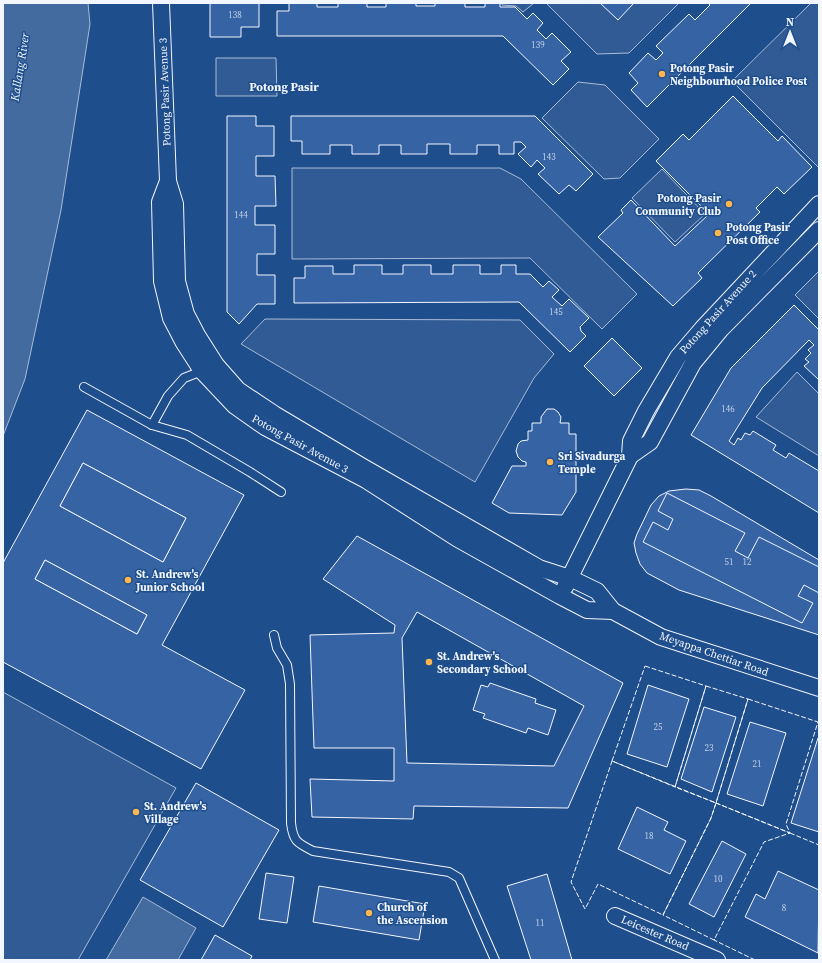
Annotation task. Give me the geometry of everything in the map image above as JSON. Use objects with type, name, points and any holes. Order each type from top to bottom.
[{"type":"street","name":"Potong Pasir Avenue 3","points":[[161,3],[168,180],[175,204],[177,281],[186,314],[216,366],[238,390],[274,414],[381,478],[539,568],[570,578]]},
{"type":"street","name":"Potong Pasir Avenue 3","points":[[168,180],[160,202],[162,281],[171,318],[184,343],[202,371],[235,406],[265,427],[366,480],[458,539],[560,596]]},
{"type":"street","name":"Potong Pasir Avenue 2","points":[[560,596],[630,456],[632,441],[649,406],[678,357],[702,329],[819,204]]},
{"type":"street","name":"Potong Pasir Avenue 2","points":[[630,456],[650,442],[693,363],[721,329],[819,230]]},
{"type":"street","name":"Meyappa Chettiar Road","points":[[570,578],[597,591],[613,611],[661,637],[819,688]]},
{"type":"street","name":"Meyappa Chettiar Road","points":[[560,596],[587,610],[613,611]]},
{"type":"street","name":"Leicester Road","points":[[615,916],[717,960]]},
{"type":"lane","points":[[152,425],[168,396],[184,378],[202,371]]},
{"type":"lane","points":[[84,387],[152,425],[187,435],[281,492]]},
{"type":"lane","points":[[274,635],[277,648],[287,665],[290,684],[291,823],[293,835],[298,844],[313,851],[455,874],[459,878],[495,960]]},
{"type":"shaded area","points":[[502,3],[534,3],[523,12],[516,6],[502,5]]},
{"type":"shaded area","points":[[546,3],[679,3],[629,53],[597,54]]},
{"type":"shaded area","points":[[811,3],[819,3],[819,168],[732,81]]},
{"type":"shaded area","points":[[216,58],[276,58],[277,96],[216,96]]},
{"type":"shaded area","points":[[578,82],[605,85],[659,139],[620,178],[604,179],[542,118]]},
{"type":"shaded area","points":[[292,168],[500,168],[521,179],[637,294],[602,329],[530,258],[292,259]]},
{"type":"shaded area","points":[[662,169],[705,214],[675,242],[632,198]]},
{"type":"shaded area","points":[[819,271],[819,319],[795,295]]},
{"type":"shaded area","points":[[265,319],[520,320],[554,354],[534,378],[475,482],[241,344]]},
{"type":"shaded area","points":[[797,372],[819,394],[819,456],[756,417]]},
{"type":"shaded area","points":[[3,692],[176,788],[78,960],[3,960]]},
{"type":"water","name":"Kallang River","points":[[3,3],[88,3],[90,24],[61,210],[25,379],[3,436]]},
{"type":"water","points":[[143,897],[196,928],[178,960],[106,960]]},
{"type":"building","points":[[210,3],[259,3],[259,27],[241,27],[241,37],[210,37]]},
{"type":"building","points":[[289,3],[317,3],[317,7],[338,7],[338,3],[367,3],[367,7],[386,7],[386,3],[416,3],[416,6],[435,6],[435,3],[465,3],[465,7],[485,7],[485,3],[500,3],[500,7],[515,7],[527,19],[533,13],[543,23],[537,30],[546,39],[552,33],[571,52],[561,61],[569,69],[553,85],[503,36],[277,36],[277,11],[289,11]]},
{"type":"building","points":[[600,3],[634,3],[618,20]]},
{"type":"building","points":[[708,3],[751,3],[647,107],[631,90],[638,83],[629,73],[648,53],[656,60],[663,53],[656,46],[689,14],[695,20],[710,5]]},
{"type":"building","name":"Potong Pasir Community Club","points":[[733,96],[778,141],[782,136],[812,167],[784,194],[777,187],[756,208],[760,212],[698,273],[702,278],[673,306],[598,237],[623,213],[621,210],[631,200],[675,246],[709,214],[656,161],[683,134],[689,140]]},
{"type":"building","points":[[227,116],[256,116],[256,126],[274,126],[274,156],[256,156],[256,176],[275,176],[276,206],[255,206],[255,225],[275,225],[275,254],[257,254],[257,275],[275,275],[275,304],[257,304],[239,324],[227,312]]},
{"type":"building","points":[[291,116],[535,116],[593,174],[576,191],[569,185],[559,194],[538,174],[545,168],[537,160],[531,167],[518,154],[526,147],[521,142],[514,142],[514,154],[499,154],[499,145],[477,145],[477,154],[450,154],[450,144],[427,144],[427,154],[401,154],[401,145],[379,145],[379,154],[352,154],[352,145],[330,145],[330,154],[302,154],[302,141],[291,141]]},
{"type":"building","points":[[354,265],[382,265],[382,274],[403,274],[403,265],[431,265],[431,274],[453,274],[453,265],[480,265],[480,274],[501,274],[501,265],[516,265],[516,274],[530,274],[543,287],[549,281],[559,290],[552,297],[562,306],[569,299],[589,318],[580,327],[581,331],[586,336],[570,352],[519,302],[294,303],[294,278],[305,278],[305,266],[333,266],[333,274],[354,274]]},
{"type":"building","points":[[794,305],[819,330],[819,380],[804,366],[809,362],[805,359],[811,353],[808,350],[814,345],[809,340],[762,388],[729,441],[734,445],[738,438],[741,440],[745,433],[750,435],[753,431],[776,445],[773,450],[786,458],[789,453],[819,471],[819,513],[691,435],[731,368]]},
{"type":"building","points":[[612,338],[642,368],[614,396],[584,366]]},
{"type":"building","name":"Sri Sivadurga Temple","points":[[547,409],[554,409],[558,412],[561,417],[560,423],[569,423],[569,434],[576,434],[576,492],[562,515],[509,513],[492,503],[512,466],[526,466],[526,462],[522,461],[518,457],[516,451],[518,444],[521,441],[528,440],[528,431],[532,431],[532,423],[541,423],[541,417]]},
{"type":"building","points":[[87,410],[244,495],[162,645],[245,690],[201,769],[3,662],[3,563]],"holes":[[[83,463],[186,518],[163,562],[60,506]],[[45,560],[147,615],[137,634],[35,579]]]},
{"type":"building","points":[[83,463],[186,518],[163,562],[60,506]]},
{"type":"building","points":[[686,489],[699,490],[711,496],[819,560],[819,635],[679,590],[647,573],[640,564],[636,553],[634,543],[637,534],[651,505],[659,496],[669,491]]},
{"type":"building","points":[[667,493],[745,533],[735,551],[748,558],[759,537],[819,567],[819,593],[804,585],[798,596],[813,603],[802,623],[643,542],[653,522],[668,530],[673,519],[658,511]]},
{"type":"building","points":[[357,536],[623,683],[568,808],[414,806],[413,819],[312,817],[310,779],[394,781],[394,748],[314,748],[310,635],[394,633],[395,625],[323,579]],"holes":[[[417,612],[584,706],[554,766],[407,763],[402,638]]]},
{"type":"building","points":[[45,560],[147,615],[137,634],[35,579]]},
{"type":"building","points":[[490,683],[536,699],[535,703],[556,710],[548,735],[528,728],[526,733],[483,718],[485,714],[473,710],[481,685],[488,687]]},
{"type":"building","points":[[648,685],[689,699],[667,767],[627,754]]},
{"type":"building","points":[[704,707],[736,717],[712,792],[681,779]]},
{"type":"building","points":[[750,722],[786,733],[763,806],[727,794]]},
{"type":"building","points":[[818,738],[819,739],[819,832],[791,823]]},
{"type":"building","points":[[196,783],[279,830],[223,927],[140,880]]},
{"type":"building","points":[[637,807],[668,822],[664,830],[686,841],[670,874],[618,849]]},
{"type":"building","points":[[722,841],[746,854],[714,917],[689,904]]},
{"type":"building","points":[[778,871],[819,890],[818,953],[745,917],[756,894],[765,899]]},
{"type":"building","points":[[266,873],[294,877],[287,923],[259,919]]},
{"type":"building","points":[[547,874],[572,960],[531,960],[507,886]]},
{"type":"building","name":"Church of the Ascension","points":[[319,886],[425,904],[419,940],[313,922]]},
{"type":"building","points":[[215,935],[252,956],[250,960],[201,960]]},
{"type":"fence","points":[[645,666],[706,686],[675,787],[612,761],[645,666]]},
{"type":"fence","points":[[706,686],[748,699],[716,803],[675,787],[706,686]]},
{"type":"fence","points":[[748,699],[818,722],[786,824],[790,833],[716,803],[748,699]]},
{"type":"fence","points":[[612,761],[716,803],[711,818],[663,915],[598,884],[585,909],[571,882],[612,761]]},
{"type":"fence","points":[[716,803],[790,833],[764,842],[714,940],[663,915],[711,818],[716,803]]},
{"type":"fence","points":[[790,833],[819,845]]},
{"type":"fence","points":[[715,939],[714,940],[755,960]]},
{"type":"place","name":"Potong Pasir Neighbourhood Police Post","points":[[662,74]]},
{"type":"place","name":"Potong Pasir Community Club","points":[[729,204]]},
{"type":"place","name":"Potong Pasir Post Office","points":[[718,233]]},
{"type":"place","name":"Sri Sivadurga Temple","points":[[550,462]]},
{"type":"place","name":"St. Andrew's Junior School","points":[[128,580]]},
{"type":"place","name":"St. Andrew's Secondary School","points":[[429,662]]},
{"type":"place","name":"St. Andrew's Village","points":[[136,812]]},
{"type":"place","name":"Church of the Ascension","points":[[369,913]]},
{"type":"district","name":"Potong Pasir","points":[[284,87]]}]
